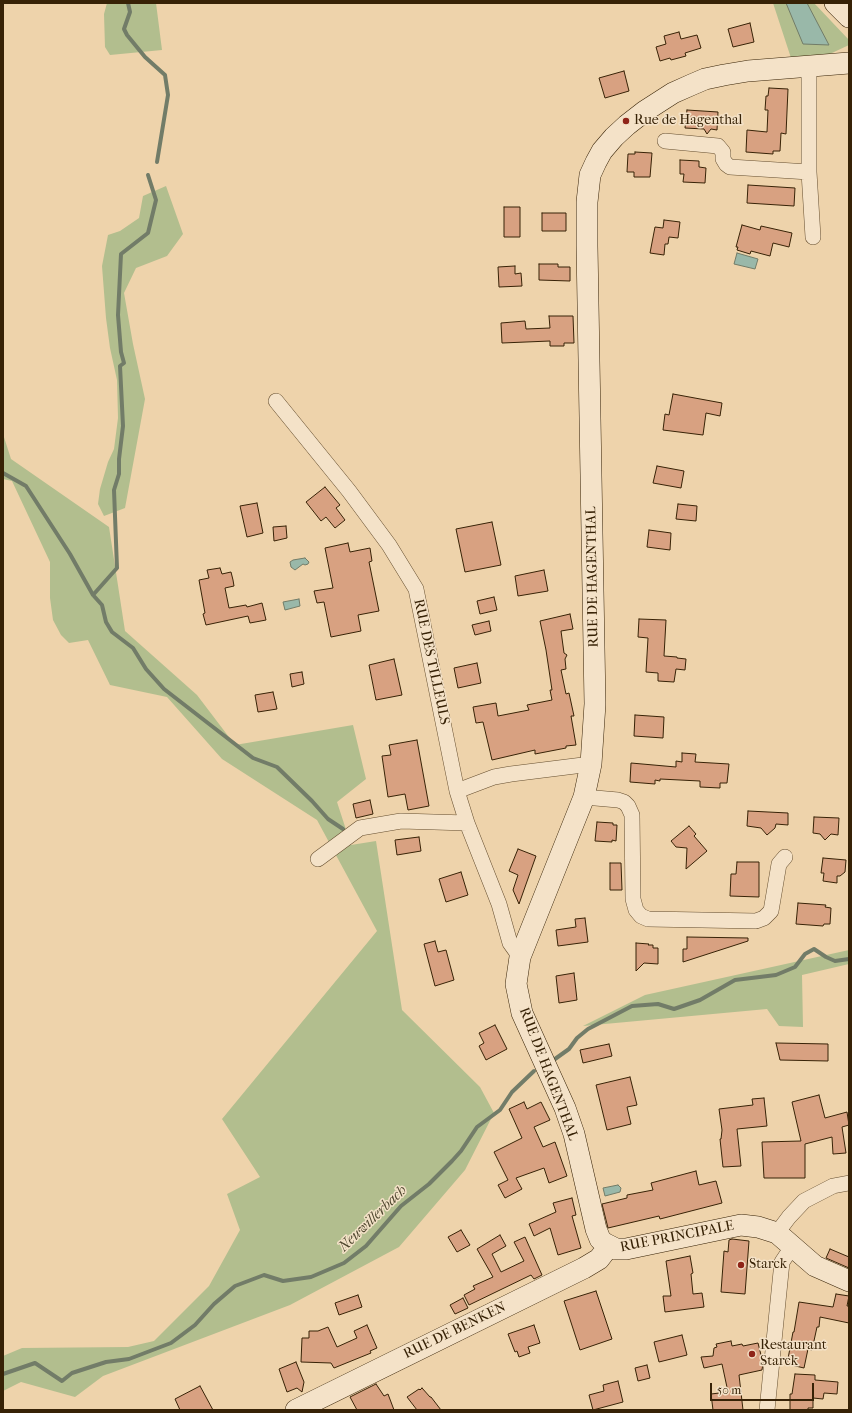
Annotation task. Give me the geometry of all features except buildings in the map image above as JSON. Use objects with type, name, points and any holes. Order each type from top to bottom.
[{"type":"street","points":[[835,3],[849,17]]},
{"type":"street","name":"RUE DE HAGENTHAL","points":[[609,1246],[600,1239],[596,1229],[574,1134],[565,1108],[522,1013],[516,984],[520,957],[584,797],[592,764],[595,704],[587,246],[587,202],[590,176],[599,156],[614,137],[645,111],[673,94],[705,79],[748,71],[849,63]]},
{"type":"street","points":[[810,66],[809,172],[813,237]]},
{"type":"street","points":[[665,141],[718,146],[723,152],[726,164],[730,167],[809,172]]},
{"type":"street","name":"RUE DES TILLEULS","points":[[276,401],[349,491],[390,545],[416,588],[457,791],[467,823],[499,904],[510,943],[520,957]]},
{"type":"street","points":[[457,791],[494,777],[592,764]]},
{"type":"street","points":[[584,797],[618,800],[624,802],[628,806],[632,815],[633,899],[636,910],[640,916],[648,920],[756,921],[764,918],[771,911],[779,864],[785,857]]},
{"type":"street","points":[[318,859],[360,828],[402,821],[467,823]]},
{"type":"street","points":[[767,1410],[788,1217],[804,1201],[833,1186],[849,1183]]},
{"type":"street","name":"RUE PRINCIPALE","points":[[609,1246],[616,1249],[626,1249],[741,1225],[758,1226],[785,1240],[815,1266],[849,1281]]},
{"type":"street","name":"RUE DE BENKEN","points":[[296,1410],[584,1268],[600,1259],[609,1246]]},
{"type":"green space","points":[[107,3],[156,3],[162,50],[110,55],[105,47],[104,14]]},
{"type":"green space","points":[[773,3],[814,3],[849,40],[849,45],[817,60],[791,58]]},
{"type":"green space","points":[[166,186],[183,234],[167,256],[136,268],[124,293],[145,399],[125,508],[104,516],[98,504],[100,489],[108,462],[114,449],[118,418],[117,380],[110,348],[106,318],[102,266],[108,235],[120,231],[139,218],[143,196]]},
{"type":"green space","points":[[3,434],[11,459],[109,527],[125,631],[197,695],[235,745],[353,725],[366,779],[337,802],[351,845],[376,841],[402,1010],[480,1087],[494,1113],[465,1170],[399,1247],[290,1305],[103,1376],[75,1397],[21,1382],[3,1391],[3,1356],[22,1348],[128,1347],[154,1341],[209,1286],[240,1230],[227,1194],[260,1177],[222,1119],[377,931],[317,820],[222,759],[167,697],[110,685],[88,640],[69,643],[61,635],[53,620],[50,598],[50,562],[12,481],[3,479]]},
{"type":"green space","points":[[849,950],[849,964],[802,975],[803,1027],[779,1026],[767,1009],[583,1026],[645,995]]},
{"type":"shaded area","points":[[786,3],[807,3],[829,45],[803,44]]},
{"type":"shaded area","points":[[737,253],[758,259],[755,269],[734,264]]},
{"type":"shaded area","points":[[305,558],[309,562],[308,564],[303,564],[295,570],[291,567],[290,562],[293,560]]},
{"type":"shaded area","points":[[299,599],[300,606],[285,610],[283,602]]},
{"type":"shaded area","points":[[618,1185],[621,1188],[620,1192],[605,1196],[603,1188]]},
{"type":"waterway","points":[[128,3],[130,12],[124,29],[127,35],[145,57],[165,75],[168,95],[157,162]]},
{"type":"waterway","points":[[148,175],[156,200],[148,233],[121,254],[118,315],[121,352],[124,363],[120,366],[123,426],[119,459],[119,474],[114,490],[117,568],[93,595],[102,605],[106,622],[112,632],[133,648],[146,669],[164,689],[253,758],[277,767],[328,819],[343,829]]},
{"type":"waterway","points":[[3,473],[26,486],[70,554],[93,595]]},
{"type":"waterway","name":"Neuwillerbach","points":[[555,1059],[569,1049],[577,1038],[588,1029],[632,1006],[658,1004],[674,1009],[700,1000],[735,980],[776,975],[795,967],[805,954],[814,949],[835,961],[849,959]]},
{"type":"waterway","name":"Neuwillerbach","points":[[3,1374],[35,1363],[62,1381],[72,1373],[106,1362],[129,1359],[171,1343],[195,1325],[214,1304],[235,1286],[264,1275],[283,1281],[311,1277],[344,1263],[366,1246],[401,1206],[429,1184],[452,1161],[461,1151],[477,1127],[500,1110],[512,1092],[534,1071]]},
{"type":"place","name":"Rue de Hagenthal","points":[[626,121]]},
{"type":"place","name":"Starck","points":[[741,1265]]},
{"type":"place","name":"Restaurant Starck","points":[[752,1354]]}]
